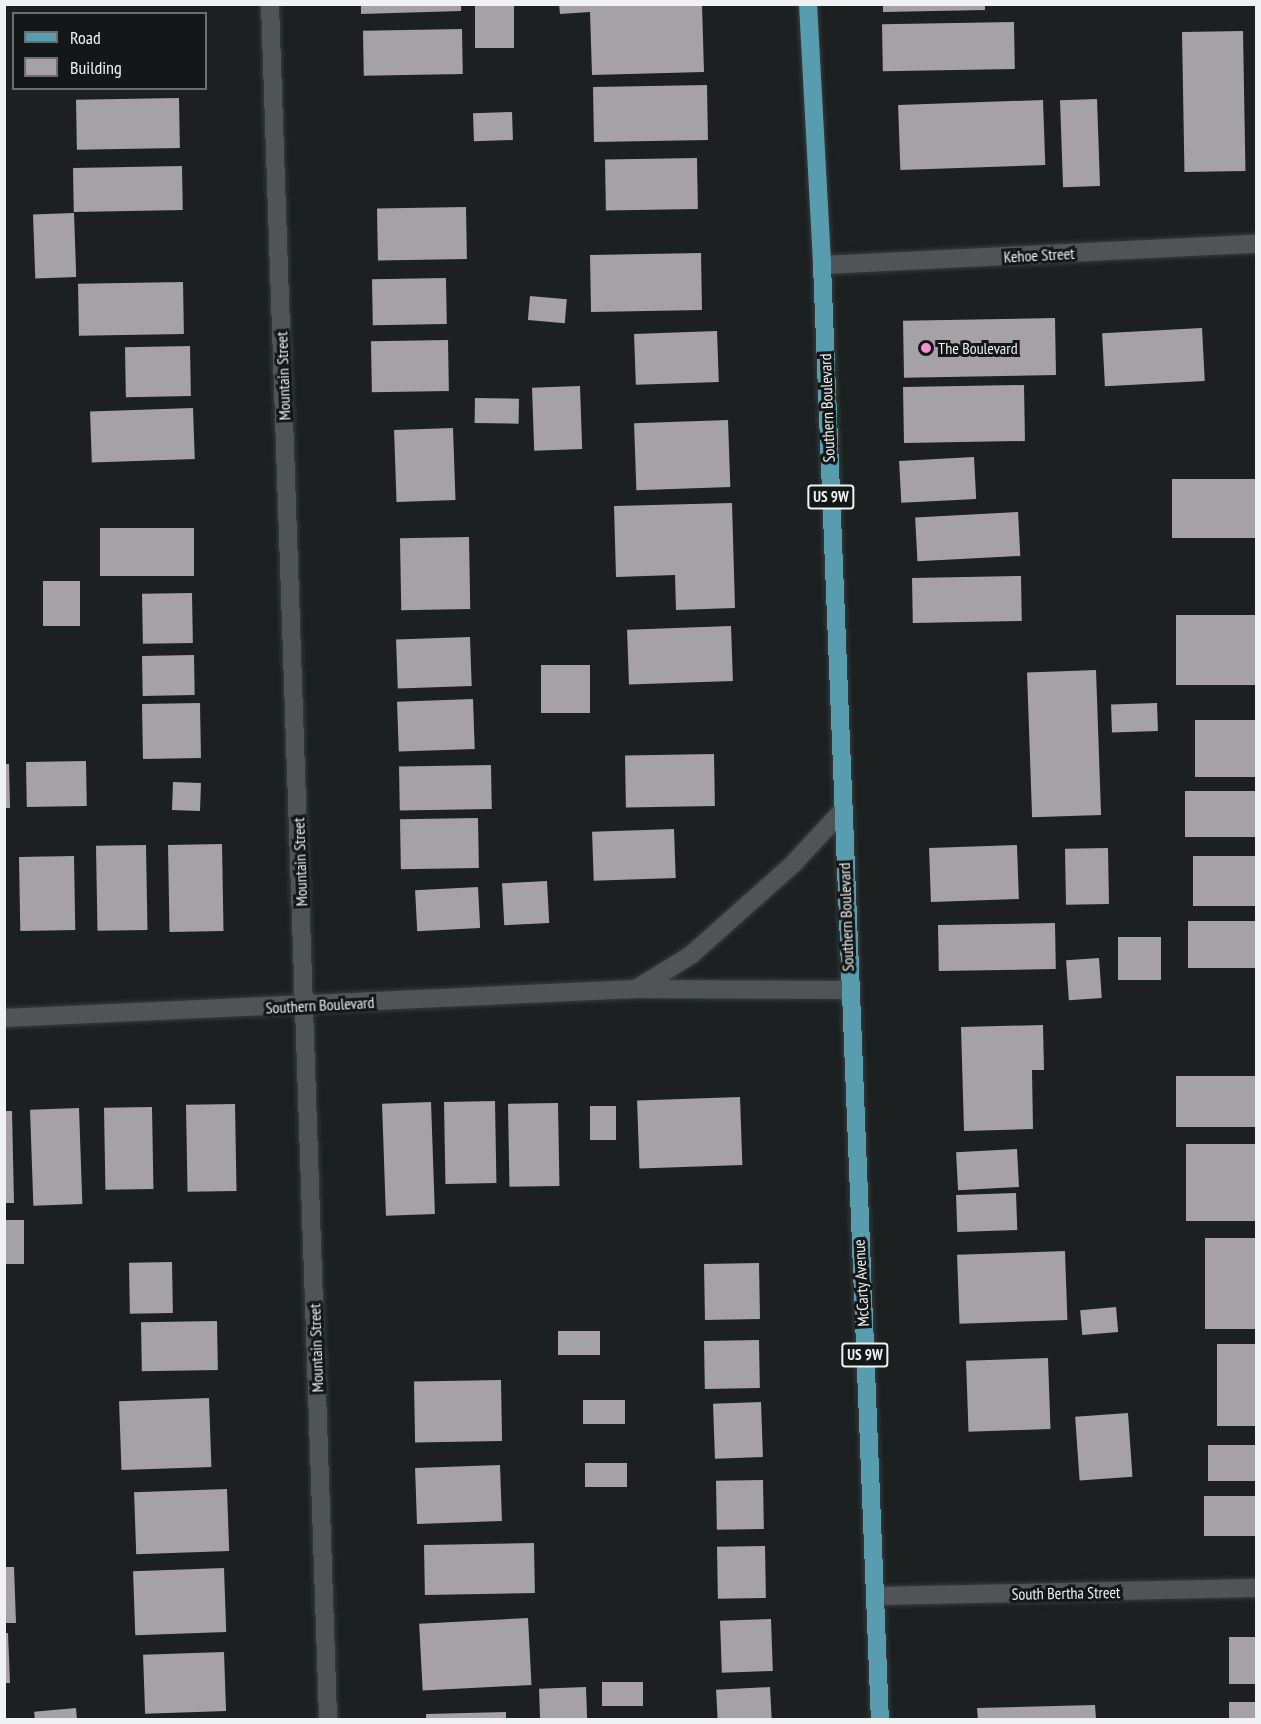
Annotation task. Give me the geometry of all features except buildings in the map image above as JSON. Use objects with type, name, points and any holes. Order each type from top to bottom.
[{"type":"main road","name":"Southern Boulevard","points":[[808,4],[822,265],[848,990]]},
{"type":"main road","name":"McCarty Avenue","points":[[848,990],[880,1719]]},
{"type":"street","name":"Mountain Street","points":[[270,4],[328,1719]]},
{"type":"street","name":"Kehoe Street","points":[[822,265],[1257,244]]},
{"type":"street","name":"Southern Boulevard","points":[[636,989],[691,955],[793,864],[842,811]]},
{"type":"street","name":"Southern Boulevard","points":[[4,1017],[305,1006],[636,989],[848,990]]},
{"type":"street","name":"South Bertha Street","points":[[875,1596],[1257,1588]]},
{"type":"place","name":"The Boulevard","points":[[926,348]]}]
